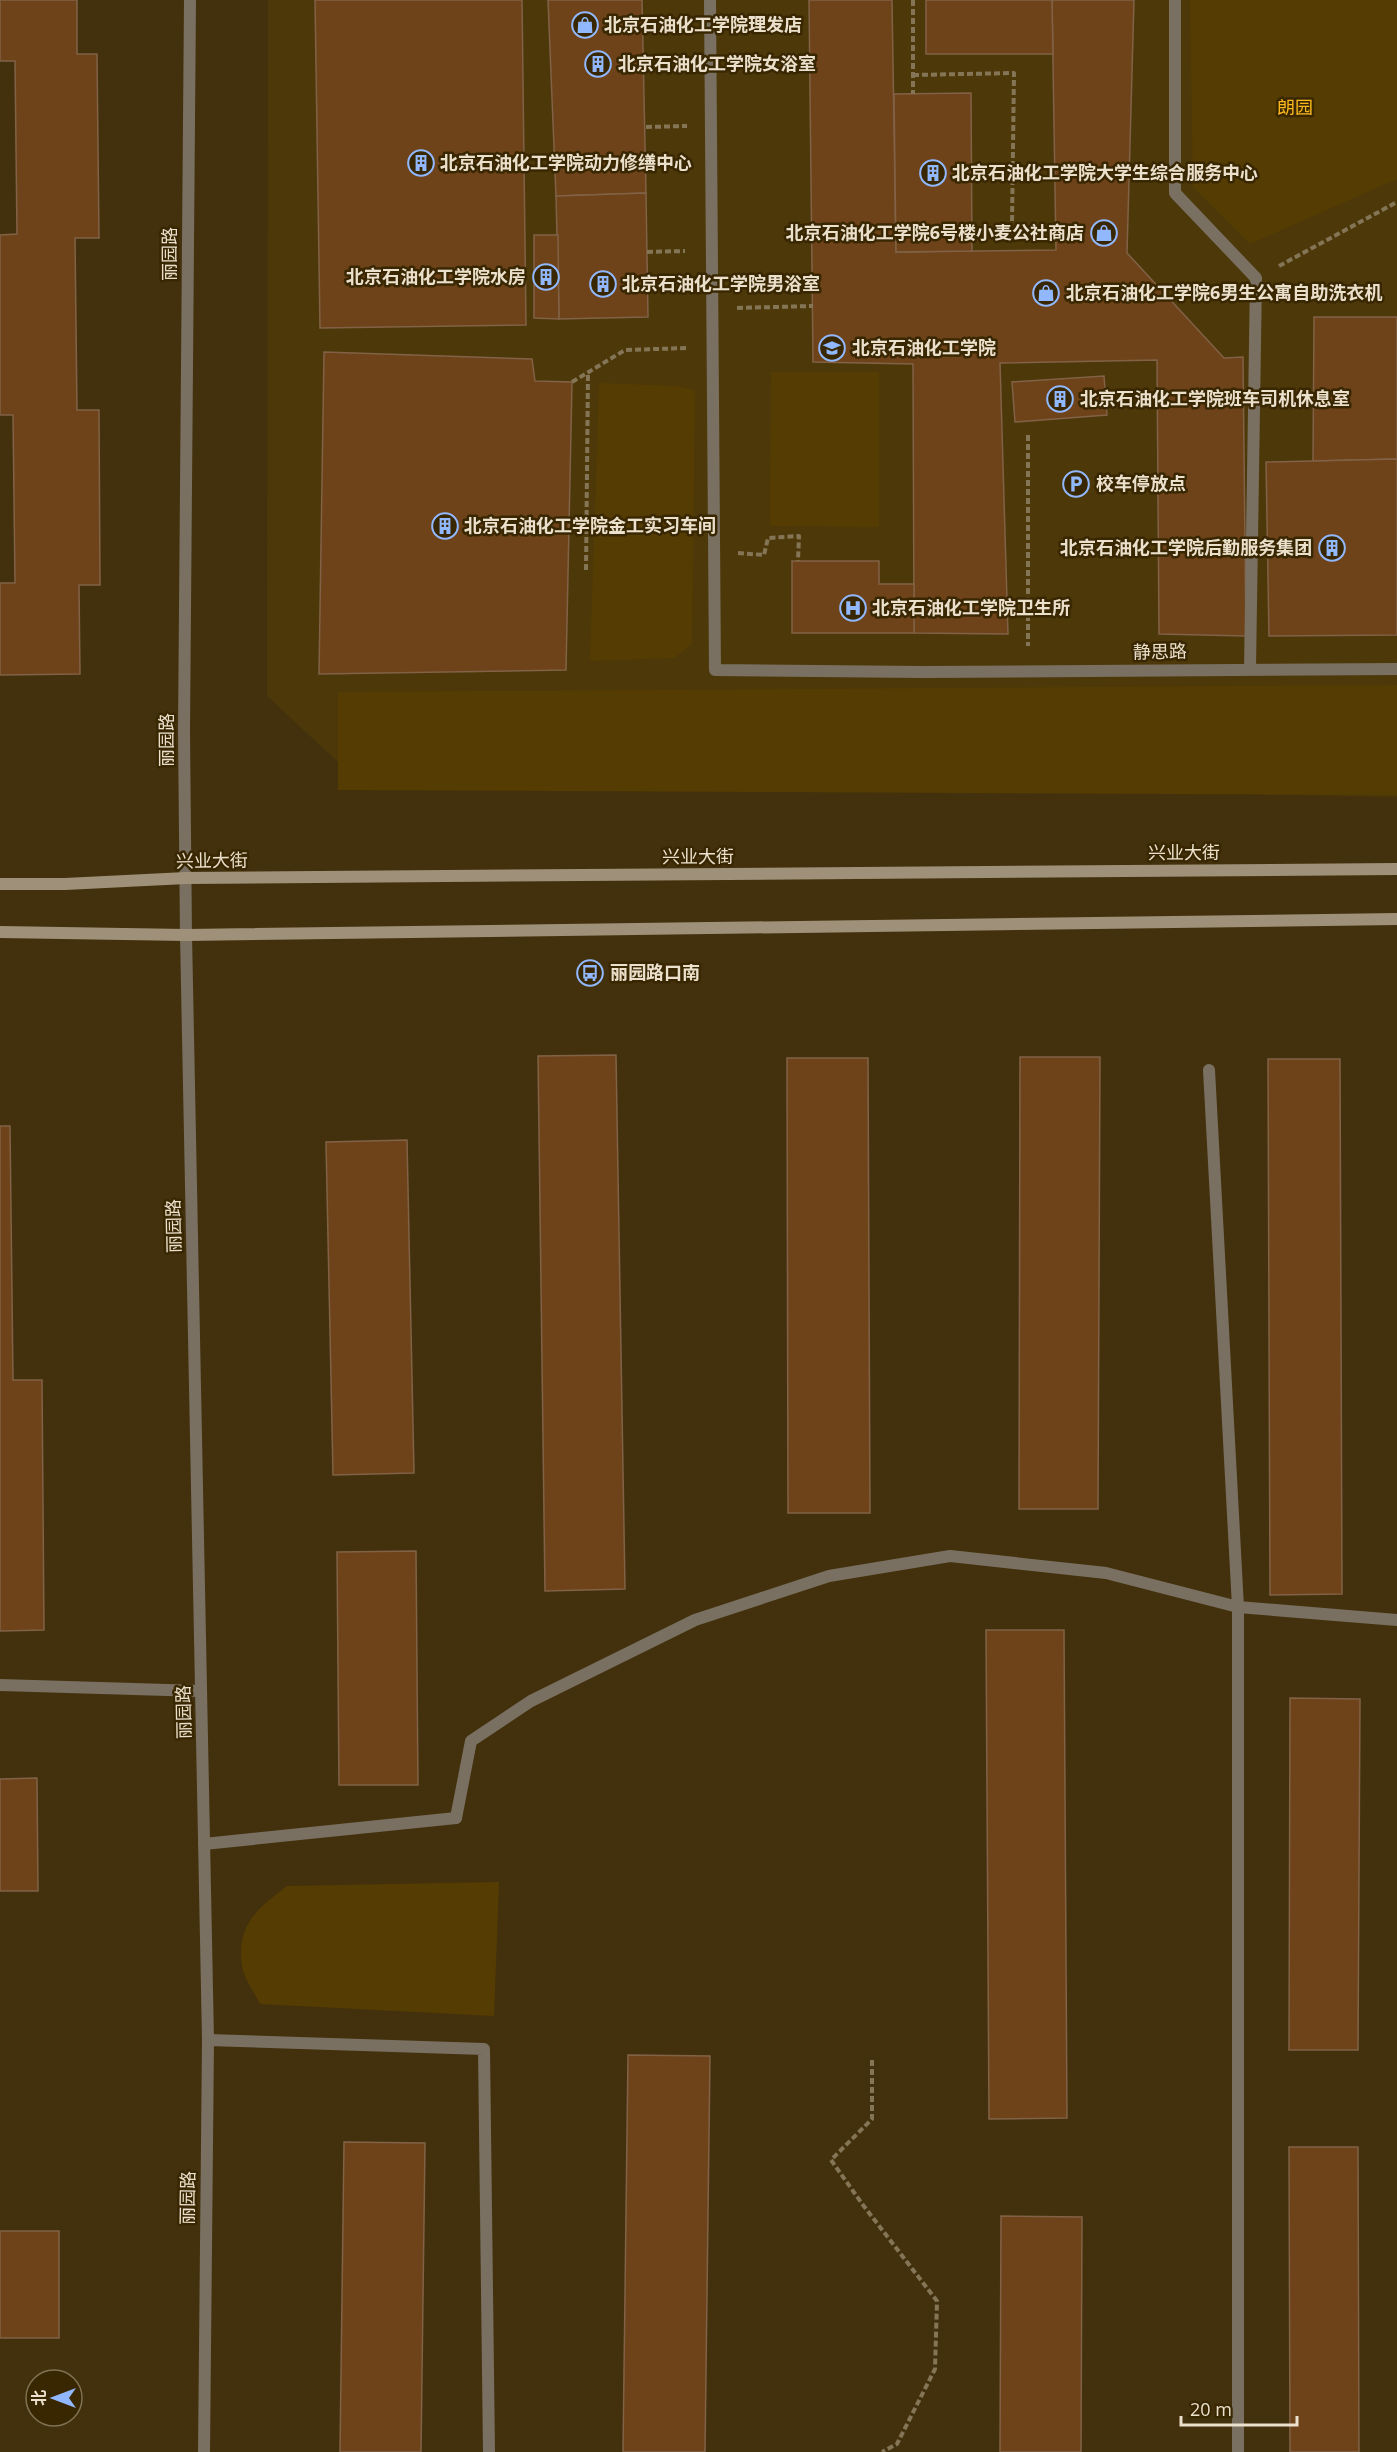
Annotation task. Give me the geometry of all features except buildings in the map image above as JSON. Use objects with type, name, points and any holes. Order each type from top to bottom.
[{"type":"main road","name":"兴业大街","points":[[0,884],[186,879],[1397,869]]},
{"type":"main road","points":[[0,932],[186,935],[1397,919]]},
{"type":"street","name":"丽园路","points":[[190,0],[184,731],[208,2040],[204,2452]]},
{"type":"street","points":[[710,0],[714,552]]},
{"type":"street","points":[[1175,0],[1175,193],[1256,278],[1250,669]]},
{"type":"street","name":"静思路","points":[[714,552],[715,670],[923,672],[1397,669]]},
{"type":"street","points":[[1209,1070],[1238,1607],[1238,2452]]},
{"type":"street","points":[[204,1844],[456,1818],[471,1741],[531,1701],[695,1620],[829,1576],[950,1556],[1106,1574],[1238,1607],[1397,1620]]},
{"type":"street","points":[[0,1685],[201,1691]]},
{"type":"street","points":[[208,2040],[484,2049],[489,2452]]},
{"type":"path","points":[[913,0],[913,94]]},
{"type":"path","points":[[913,75],[1014,73],[1012,223]]},
{"type":"path","points":[[646,127],[711,125]]},
{"type":"path","points":[[1256,278],[1397,202]]},
{"type":"path","points":[[647,252],[712,250]]},
{"type":"path","points":[[712,308],[813,306]]},
{"type":"path","points":[[572,382],[625,350],[712,347]]},
{"type":"path","points":[[586,570],[588,373]]},
{"type":"path","points":[[1028,435],[1028,671]]},
{"type":"path","points":[[714,552],[764,555],[768,538],[799,536],[798,561]]},
{"type":"path","points":[[872,2060],[872,2119],[831,2160],[937,2301],[935,2369],[897,2444],[882,2452]]},
{"type":"shaded area","name":"北京石油化工学院","points":[[268,0],[1397,0],[1397,797],[354,777],[267,696]]},
{"type":"green space","name":"朗园","points":[[1190,0],[1397,0],[1397,179],[1250,244],[1193,187]]},
{"type":"green space","points":[[771,372],[879,372],[879,527],[770,526]]},
{"type":"green space","points":[[599,383],[677,386],[695,390],[692,644],[674,658],[590,661]]},
{"type":"green space","points":[[1397,685],[1397,795],[338,790],[338,692]]},
{"type":"green space","points":[[499,1882],[494,2016],[260,2004],[243,1971],[242,1939],[251,1919],[266,1902],[287,1886]]},
{"type":"place","name":"北京石油化工学院理发店","points":[[585,25]]},
{"type":"place","name":"北京石油化工学院女浴室","points":[[598,64]]},
{"type":"place","name":"北京石油化工学院动力修缮中心","points":[[421,163]]},
{"type":"place","name":"北京石油化工学院大学生综合服务中心","points":[[933,173]]},
{"type":"place","name":"北京石油化工学院6号楼小麦公社商店","points":[[1104,233]]},
{"type":"place","name":"北京石油化工学院水房","points":[[546,277]]},
{"type":"place","name":"北京石油化工学院男浴室","points":[[603,284]]},
{"type":"place","name":"北京石油化工学院6男生公寓自助洗衣机","points":[[1046,293]]},
{"type":"place","name":"北京石油化工学院","points":[[832,348]]},
{"type":"place","name":"北京石油化工学院班车司机休息室","points":[[1060,399]]},
{"type":"place","name":"校车停放点","points":[[1076,484]]},
{"type":"place","name":"北京石油化工学院金工实习车间","points":[[445,526]]},
{"type":"place","name":"北京石油化工学院后勤服务集团","points":[[1332,548]]},
{"type":"place","name":"北京石油化工学院卫生所","points":[[853,608]]},
{"type":"place","name":"丽园路口南","points":[[590,973]]}]
